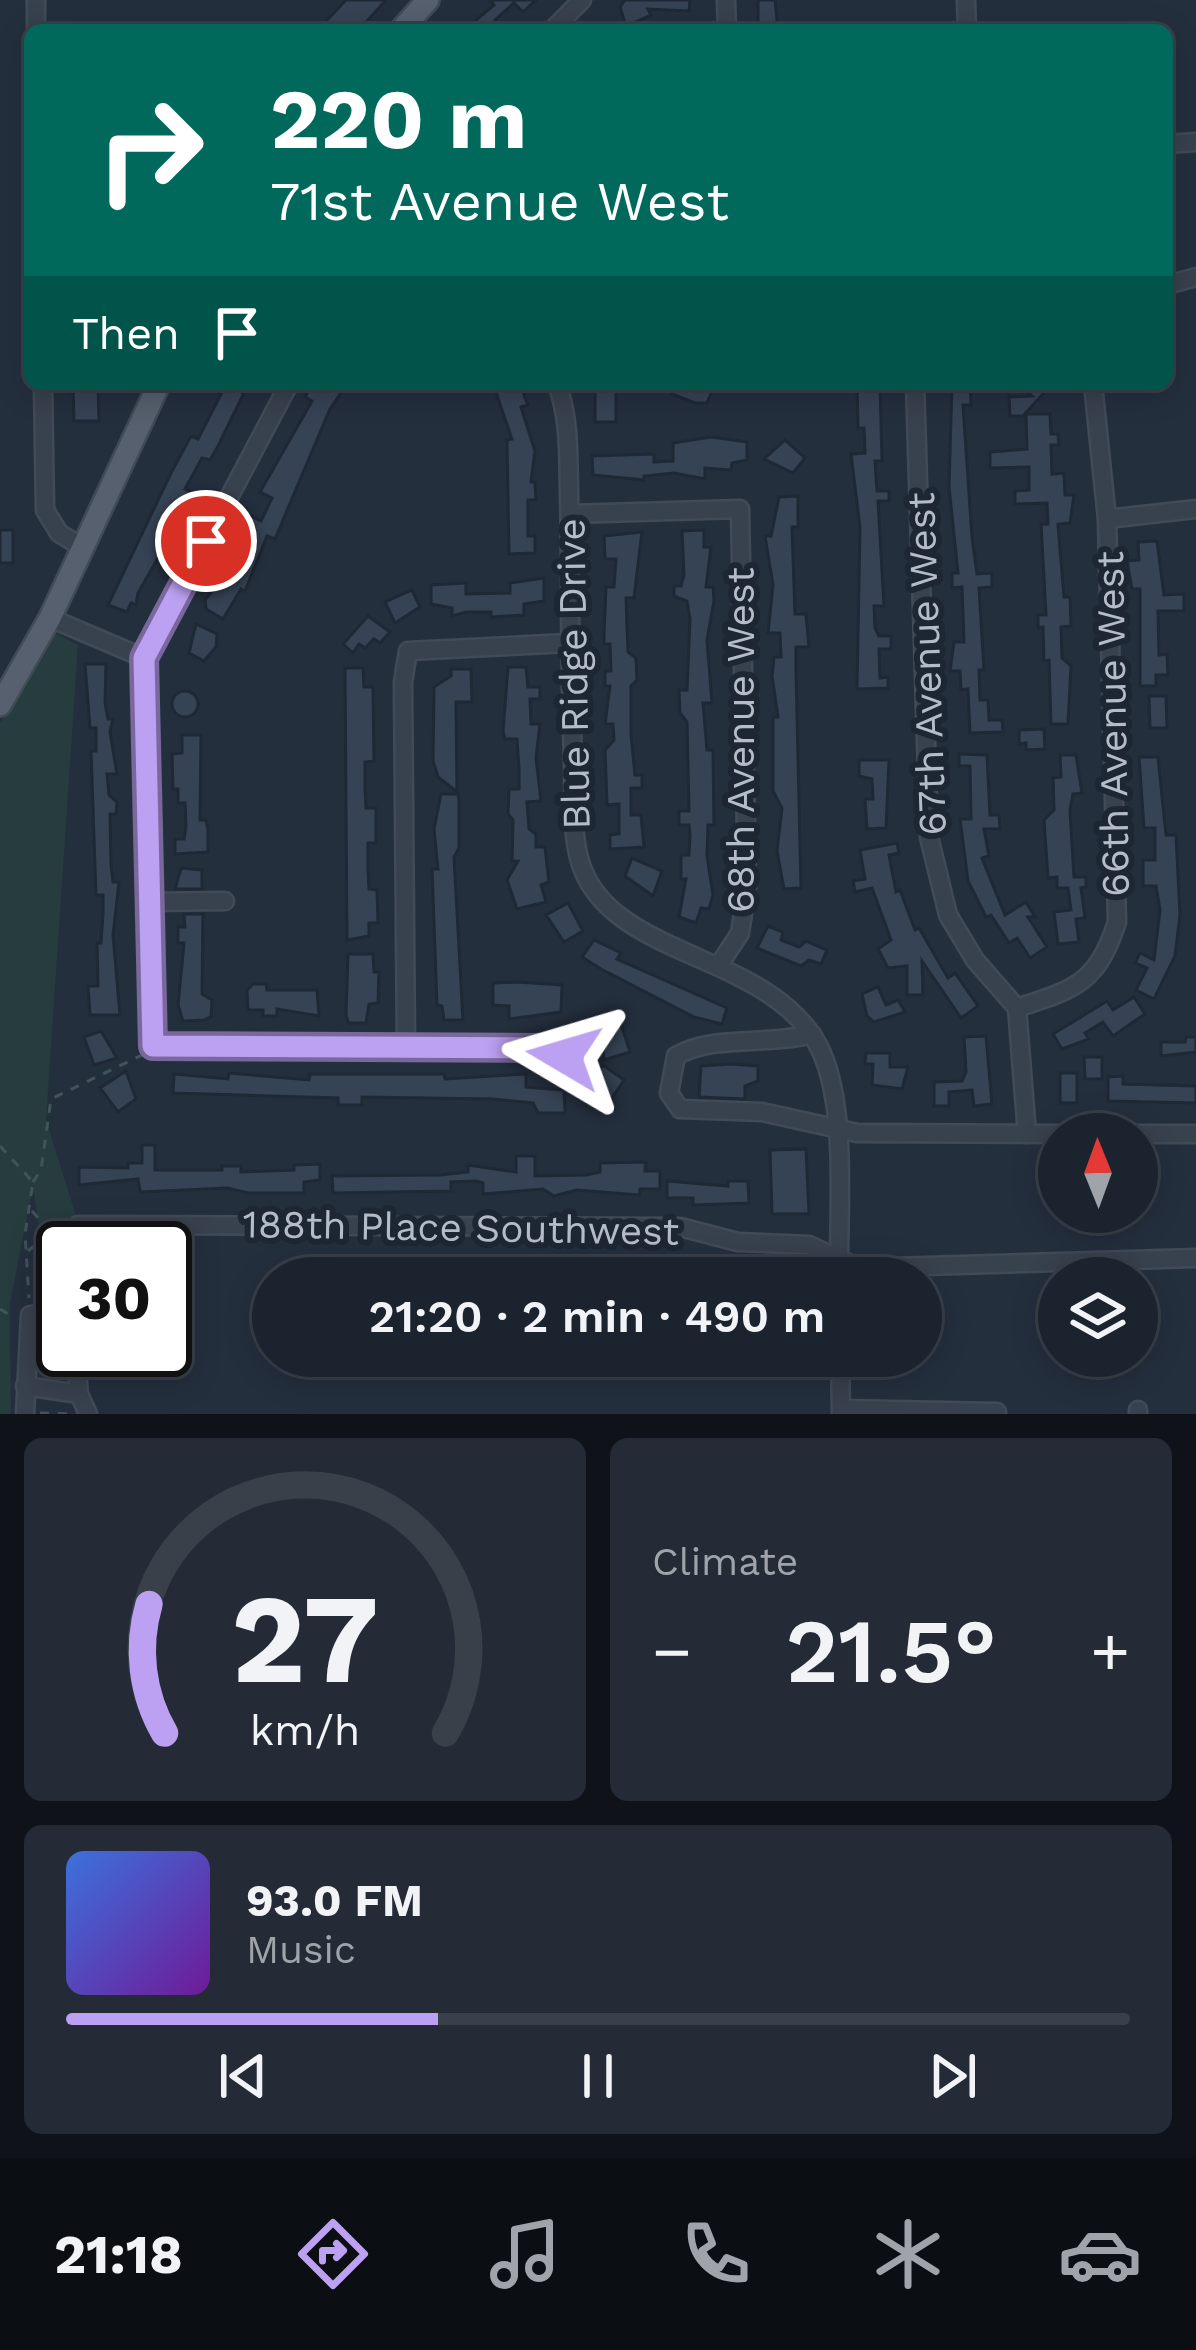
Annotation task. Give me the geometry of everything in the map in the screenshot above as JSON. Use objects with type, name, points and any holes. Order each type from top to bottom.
[{"type":"main road","points":[[406,24],[428,0]]},
{"type":"main road","points":[[0,705],[50,618],[156,390]]},
{"type":"street","points":[[558,24],[582,0]]},
{"type":"street","points":[[43,390],[45,510],[59,533],[80,546]]},
{"type":"street","points":[[286,390],[144,658],[153,1046],[544,1048],[564,1056]]},
{"type":"street","name":"Blue Ridge Drive","points":[[558,390],[569,448],[568,643],[578,857],[588,881],[607,906],[643,930],[761,986],[812,1034],[824,1057],[836,1126]]},
{"type":"street","name":"67th Avenue West","points":[[915,390],[929,837],[948,915],[975,960],[1017,1008]]},
{"type":"street","name":"66th Avenue West","points":[[1017,1008],[1070,992],[1103,965],[1117,922],[1107,519],[1094,390]]},
{"type":"street","name":"68th Avenue West","points":[[570,514],[740,509],[747,887],[740,933],[719,965]]},
{"type":"street","points":[[1107,519],[1196,509]]},
{"type":"street","points":[[50,618],[144,658]]},
{"type":"street","points":[[406,1049],[404,682],[408,652],[568,643]]},
{"type":"street","points":[[150,902],[225,901]]},
{"type":"street","points":[[1017,1008],[1027,1134]]},
{"type":"street","points":[[812,1034],[760,1044],[692,1047],[676,1056],[669,1093],[680,1108],[701,1113],[762,1112],[857,1132],[1038,1134]]},
{"type":"street","points":[[836,1126],[839,1257]]},
{"type":"street","points":[[1158,1134],[1196,1134]]},
{"type":"street","name":"188th Place Southwest","points":[[192,1228],[680,1227],[738,1242],[809,1244],[837,1257]]},
{"type":"street","name":"188th Place Southwest","points":[[942,1266],[1196,1258]]},
{"type":"street","points":[[29,1414],[25,1386],[30,1315],[36,1315]]},
{"type":"street","points":[[77,1377],[88,1414]]},
{"type":"street","points":[[840,1377],[841,1412],[998,1412]]},
{"type":"street","points":[[25,1386],[79,1394]]},
{"type":"path","points":[[0,1310],[13,1318],[29,1303],[27,1252],[33,1182],[41,1170],[51,1099],[153,1046]]},
{"type":"path","points":[[0,1146],[33,1182]]},
{"type":"path","points":[[32,1210],[42,1221]]},
{"type":"path","points":[[27,1252],[36,1244]]},
{"type":"path","points":[[29,1414],[78,1414]]},
{"type":"green space","points":[[53,632],[78,645],[46,1120],[78,1221],[38,1221],[33,1186],[10,1303],[11,1414],[0,1414],[0,723]]},
{"type":"building","points":[[346,0],[386,0],[364,24],[326,21]]},
{"type":"building","points":[[490,0],[536,0],[523,12],[514,3],[495,20],[499,24],[471,24],[494,5]]},
{"type":"building","points":[[625,0],[690,0],[689,11],[648,9],[651,15],[631,24],[625,24],[620,7]]},
{"type":"building","points":[[758,0],[775,0],[777,24],[758,24]]},
{"type":"building","points":[[73,390],[98,390],[99,421],[74,421]]},
{"type":"building","points":[[309,390],[343,390],[330,409],[275,539],[267,536],[245,591],[241,589],[223,619],[206,609],[205,600],[226,574],[249,515],[261,521],[272,498],[260,492],[312,401],[305,397]]},
{"type":"building","points":[[495,390],[522,390],[528,405],[521,407],[535,451],[531,482],[535,482],[536,500],[528,500],[528,536],[535,536],[535,553],[509,554],[507,440],[512,439]]},
{"type":"building","points":[[595,390],[616,390],[616,422],[595,422]]},
{"type":"building","points":[[672,390],[712,390],[707,403],[672,394]]},
{"type":"building","points":[[857,390],[880,390],[882,461],[875,461],[877,491],[889,491],[889,501],[878,501],[884,606],[874,606],[879,636],[891,636],[891,649],[879,649],[880,678],[888,677],[888,688],[857,689],[860,527],[851,454],[865,453],[864,428],[858,428]]},
{"type":"building","points":[[952,390],[970,390],[971,405],[963,405],[972,537],[977,574],[992,573],[992,587],[979,588],[984,670],[979,670],[980,700],[988,700],[989,720],[1002,720],[1003,732],[970,733],[968,689],[961,690],[960,671],[950,671],[954,642],[964,642],[962,587],[952,588],[952,573],[958,573],[949,487]]},
{"type":"building","points":[[1025,390],[1047,390],[1023,416],[1010,416],[1009,397],[1032,396]]},
{"type":"building","points":[[216,391],[244,393],[210,460],[202,458],[185,489],[192,492],[185,506],[179,503],[164,535],[170,537],[136,605],[131,603],[127,612],[108,605],[171,473],[191,436],[198,439],[221,394]]},
{"type":"building","points":[[1026,414],[1050,414],[1051,434],[1058,434],[1059,445],[1051,445],[1052,474],[1064,473],[1065,495],[1074,495],[1070,523],[1058,524],[1064,597],[1070,597],[1071,626],[1061,627],[1062,658],[1071,666],[1068,724],[1051,724],[1049,660],[1044,661],[1043,627],[1038,628],[1038,615],[1046,615],[1041,524],[1048,524],[1047,503],[1015,504],[1015,491],[1029,490],[1029,467],[990,468],[990,452],[1027,449]]},
{"type":"building","points":[[711,437],[747,442],[747,460],[732,463],[731,470],[705,468],[705,479],[674,473],[644,476],[644,480],[593,475],[592,456],[654,454],[654,462],[673,461],[673,443]]},
{"type":"building","points":[[785,440],[805,458],[793,473],[764,459]]},
{"type":"building","points":[[798,496],[798,527],[792,527],[795,614],[806,614],[809,647],[796,647],[801,888],[784,889],[777,851],[782,808],[773,791],[773,717],[778,717],[772,676],[774,657],[781,657],[780,633],[768,633],[773,585],[765,536],[771,536],[779,497]]},
{"type":"building","points":[[0,530],[13,530],[13,563],[0,563]]},
{"type":"building","points":[[704,530],[704,547],[711,547],[706,587],[713,587],[714,601],[707,640],[712,703],[703,703],[707,750],[713,750],[714,825],[708,825],[707,856],[713,895],[709,909],[701,908],[696,923],[679,917],[686,879],[681,879],[681,855],[689,855],[690,835],[689,825],[679,825],[679,811],[689,811],[687,722],[680,713],[679,690],[687,690],[690,619],[687,601],[674,596],[674,586],[681,586],[684,575],[682,531]]},
{"type":"building","points":[[642,532],[634,598],[626,598],[628,652],[636,658],[637,680],[631,686],[631,734],[635,775],[642,775],[642,788],[631,788],[631,815],[641,815],[644,847],[610,849],[610,835],[619,834],[619,804],[607,805],[605,750],[614,740],[613,724],[605,724],[610,686],[605,686],[605,671],[611,671],[610,644],[604,644],[604,633],[606,587],[614,587],[616,559],[605,559],[604,536]]},
{"type":"building","points":[[1157,541],[1164,595],[1184,594],[1184,611],[1158,611],[1159,655],[1167,654],[1168,675],[1156,675],[1156,686],[1140,686],[1140,589],[1132,589],[1127,561],[1139,560],[1138,542]]},
{"type":"building","points":[[544,578],[544,601],[524,604],[524,615],[491,617],[491,612],[466,612],[452,616],[452,608],[431,604],[431,585],[466,583],[466,594],[510,593],[510,583]]},
{"type":"building","points":[[412,590],[420,607],[395,623],[385,602]]},
{"type":"building","points":[[368,616],[390,632],[380,643],[374,639],[365,648],[359,644],[353,653],[343,644]]},
{"type":"building","points":[[196,624],[217,634],[216,647],[204,661],[189,653]]},
{"type":"building","points":[[85,664],[106,664],[105,703],[108,719],[113,719],[110,732],[117,774],[107,774],[109,795],[117,802],[116,814],[110,814],[113,882],[119,882],[113,935],[120,1015],[90,1015],[88,986],[98,986],[103,895],[96,895],[91,751],[96,751],[96,728],[90,728]]},
{"type":"building","points":[[508,667],[526,667],[528,687],[540,687],[540,699],[530,699],[531,724],[540,724],[536,758],[541,801],[527,802],[536,847],[545,847],[549,882],[541,885],[546,902],[517,909],[507,880],[518,861],[512,861],[509,789],[519,789],[517,739],[505,739],[503,731]]},
{"type":"building","points":[[345,668],[363,668],[364,687],[373,687],[374,761],[365,762],[365,789],[366,808],[376,808],[376,843],[368,843],[368,871],[369,889],[377,890],[378,923],[369,923],[369,936],[347,940]]},
{"type":"building","points":[[451,669],[471,669],[472,702],[456,702],[457,792],[438,777],[433,761],[434,687],[451,676]]},
{"type":"building","points":[[185,691],[198,704],[185,717],[172,704]]},
{"type":"building","points":[[1149,696],[1166,696],[1167,728],[1150,728]]},
{"type":"building","points":[[1044,729],[1045,749],[1026,750],[1026,743],[1019,744],[1019,730]]},
{"type":"building","points":[[182,735],[201,735],[200,820],[206,820],[208,852],[175,854],[175,839],[184,839],[186,826],[185,803],[178,803],[178,789],[173,789],[172,754],[182,753]]},
{"type":"building","points":[[959,754],[987,755],[990,815],[999,815],[1000,829],[984,829],[989,856],[982,858],[1005,915],[1026,902],[1035,917],[1028,917],[1047,947],[1030,958],[1017,938],[1009,943],[991,915],[986,917],[968,881],[960,819],[971,819],[970,766],[959,766]]},
{"type":"building","points":[[1060,755],[1076,755],[1082,793],[1073,794],[1070,810],[1074,877],[1086,877],[1086,887],[1081,888],[1085,918],[1076,919],[1079,942],[1058,944],[1054,912],[1071,910],[1068,888],[1057,888],[1057,877],[1048,878],[1044,820],[1054,810],[1053,778],[1061,777]]},
{"type":"building","points":[[1139,757],[1158,757],[1166,835],[1176,835],[1180,915],[1175,956],[1154,999],[1136,990],[1147,968],[1135,963],[1140,953],[1154,960],[1160,910],[1156,886],[1143,886],[1143,860],[1155,860],[1155,828],[1144,828]]},
{"type":"building","points":[[859,760],[889,760],[886,828],[867,829],[865,799],[873,799],[872,779],[859,776]]},
{"type":"building","points":[[441,794],[458,794],[459,800],[459,848],[454,857],[463,1020],[444,1020],[442,1006],[437,1005],[432,869],[438,869],[434,829]]},
{"type":"building","points":[[897,843],[899,853],[889,855],[896,892],[900,890],[915,930],[919,928],[948,978],[955,973],[978,1006],[961,1018],[922,961],[923,995],[907,995],[907,966],[888,968],[878,949],[891,940],[872,888],[855,892],[853,881],[865,879],[860,850]]},
{"type":"building","points":[[632,858],[662,871],[653,896],[625,876]]},
{"type":"building","points":[[181,868],[202,870],[202,889],[175,889]]},
{"type":"building","points":[[568,903],[583,931],[564,942],[546,915]]},
{"type":"building","points":[[184,914],[203,914],[202,994],[212,1000],[211,1017],[204,1020],[183,1021],[178,1005],[184,943],[178,943],[178,927],[185,927]]},
{"type":"building","points":[[768,926],[783,932],[781,940],[799,947],[806,941],[827,950],[821,964],[809,960],[801,966],[757,948]]},
{"type":"building","points":[[594,940],[621,953],[617,959],[727,1008],[722,1024],[694,1017],[582,957]]},
{"type":"building","points":[[348,954],[373,954],[374,972],[379,972],[378,1003],[369,1004],[366,1023],[348,1023]]},
{"type":"building","points":[[493,983],[562,985],[561,1012],[509,1019],[509,1006],[493,1005]]},
{"type":"building","points":[[253,984],[266,984],[267,990],[317,990],[319,1016],[277,1009],[277,1016],[263,1016],[263,1010],[248,1010],[247,990]]},
{"type":"building","points":[[878,987],[886,1005],[898,1000],[905,1012],[874,1022],[867,1016],[862,994]]},
{"type":"building","points":[[1134,997],[1145,1014],[1113,1036],[1103,1022],[1085,1033],[1089,1039],[1062,1049],[1053,1034],[1107,1001],[1113,1010]]},
{"type":"building","points":[[621,1024],[630,1052],[604,1060],[600,1033]]},
{"type":"building","points":[[101,1031],[117,1058],[94,1065],[84,1037]]},
{"type":"building","points":[[986,1036],[992,1104],[974,1106],[972,1090],[949,1092],[949,1106],[934,1106],[934,1082],[962,1081],[966,1072],[964,1037]]},
{"type":"building","points":[[1186,1037],[1196,1037],[1196,1052],[1161,1056],[1161,1042],[1185,1042]]},
{"type":"building","points":[[866,1053],[890,1053],[890,1067],[908,1067],[902,1089],[872,1085],[873,1064],[865,1064]]},
{"type":"building","points":[[1084,1057],[1102,1057],[1102,1079],[1085,1079]]},
{"type":"building","points":[[603,1065],[624,1080],[604,1110],[588,1099],[593,1091],[586,1087]]},
{"type":"building","points":[[701,1066],[758,1066],[758,1081],[745,1086],[745,1099],[699,1097]]},
{"type":"building","points":[[126,1071],[136,1099],[118,1112],[100,1088]]},
{"type":"building","points":[[229,1073],[309,1080],[310,1074],[444,1074],[445,1079],[526,1074],[526,1087],[564,1090],[565,1113],[538,1113],[533,1103],[492,1099],[362,1097],[362,1105],[338,1105],[338,1098],[173,1093],[174,1074],[228,1079]]},
{"type":"building","points":[[1060,1073],[1077,1073],[1077,1103],[1060,1103]]},
{"type":"building","points":[[1123,1076],[1123,1084],[1196,1086],[1196,1103],[1108,1101],[1108,1077]]},
{"type":"building","points":[[142,1145],[155,1145],[155,1170],[241,1166],[241,1172],[320,1164],[320,1180],[304,1182],[304,1193],[248,1193],[227,1188],[140,1192],[138,1179],[79,1185],[79,1167],[128,1168],[128,1163],[142,1163]]},
{"type":"building","points":[[806,1149],[809,1214],[772,1214],[770,1150]]},
{"type":"building","points":[[516,1156],[535,1156],[535,1176],[586,1175],[600,1172],[600,1163],[646,1162],[645,1171],[660,1171],[660,1189],[640,1189],[639,1195],[577,1190],[554,1196],[543,1189],[483,1194],[483,1183],[476,1181],[451,1182],[451,1191],[333,1193],[332,1176],[440,1175],[468,1172],[468,1165],[516,1172]]},
{"type":"building","points":[[667,1181],[728,1186],[728,1181],[748,1181],[749,1203],[693,1205],[693,1198],[667,1198]]},
{"type":"route","points":[[206,541],[144,658],[153,1046],[544,1048],[564,1056]]}]
